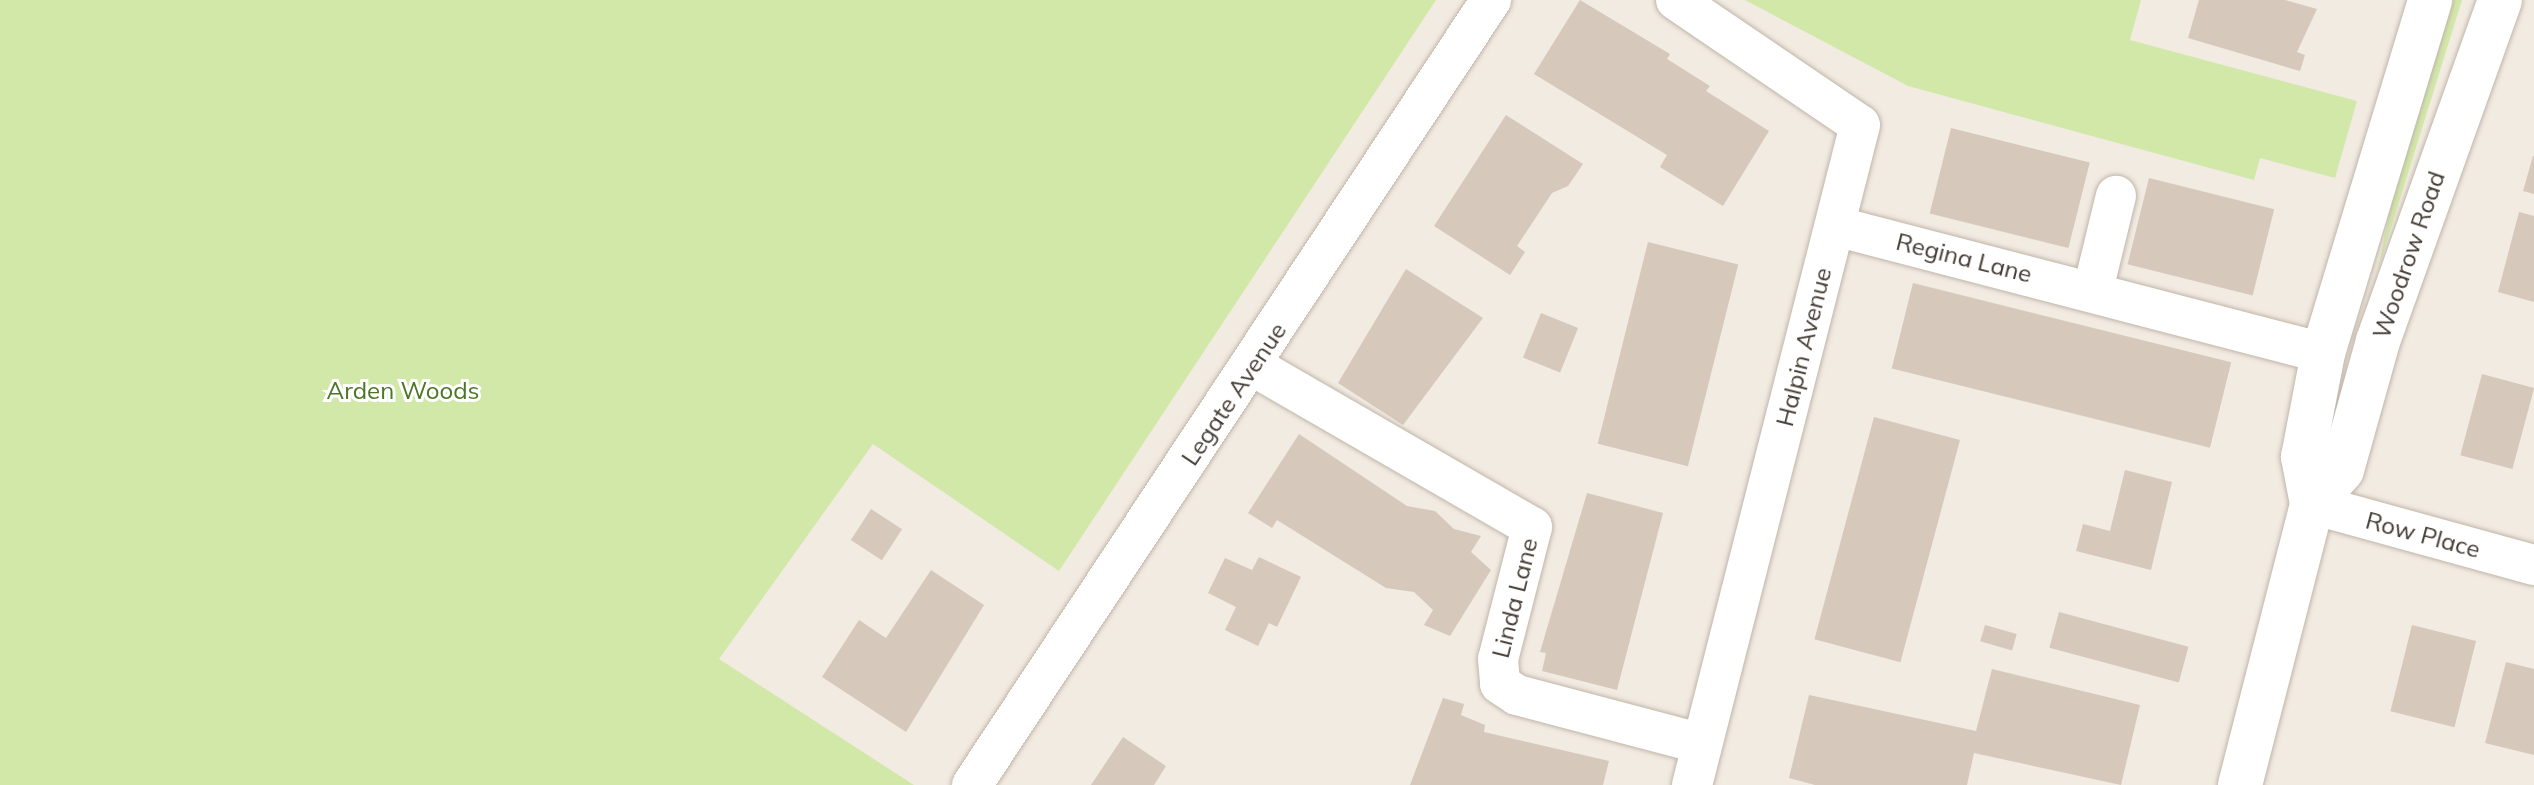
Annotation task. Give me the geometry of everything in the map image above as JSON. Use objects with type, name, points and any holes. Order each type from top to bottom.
[{"type":"street","name":"Legate Avenue","points":[[972,785],[1253,366],[1491,0]]},
{"type":"street","name":"Halpin Avenue","points":[[1676,0],[1860,125],[1692,785]]},
{"type":"street","name":"Woodrow Road","points":[[2240,785],[2312,504],[2303,457],[2323,353],[2430,0]]},
{"type":"street","name":"Woodrow Road","points":[[2312,504],[2342,470],[2378,341],[2500,0]]},
{"type":"street","points":[[2093,290],[2116,196]]},
{"type":"street","name":"Regina Lane","points":[[1835,226],[2093,290],[2323,353]]},
{"type":"street","name":"Linda Lane","points":[[1253,366],[1532,527],[1498,659],[1500,684],[1517,695],[1702,744]]},
{"type":"street","name":"Row Place","points":[[2312,504],[2534,565]]},
{"type":"green space","name":"Arden Woods","points":[[0,0],[1436,0],[1059,571],[873,444],[719,659],[914,785],[0,785]]},
{"type":"green space","points":[[1745,0],[2141,0],[2130,40],[2357,101],[2335,178],[2260,158],[2254,180],[1908,86]]},
{"type":"green space","points":[[2448,0],[2462,0],[2378,270],[2393,193]]},
{"type":"building","points":[[1580,0],[1670,54],[1667,59],[1710,86],[1706,91],[1769,131],[1723,206],[1660,167],[1667,155],[1534,74]]},
{"type":"building","points":[[2199,0],[2285,0],[2317,9],[2297,52],[2305,55],[2300,71],[2188,38]]},
{"type":"building","points":[[1506,115],[1583,164],[1568,186],[1552,193],[1517,246],[1525,252],[1510,275],[1434,226]]},
{"type":"building","points":[[1951,128],[2090,163],[2068,248],[1930,213]]},
{"type":"building","points":[[2534,156],[2534,194],[2523,191]]},
{"type":"building","points":[[2149,178],[2274,209],[2253,296],[2127,264]]},
{"type":"building","points":[[2519,212],[2534,216],[2534,302],[2498,292]]},
{"type":"building","points":[[1648,242],[1738,264],[1688,466],[1598,444]]},
{"type":"building","points":[[1406,269],[1483,318],[1403,425],[1338,383]]},
{"type":"building","points":[[1913,283],[2231,362],[2210,448],[1892,368]]},
{"type":"building","points":[[1541,313],[1578,328],[1560,372],[1523,358]]},
{"type":"building","points":[[2482,374],[2534,388],[2512,469],[2460,455]]},
{"type":"building","points":[[1874,417],[1960,440],[1900,662],[1814,639]]},
{"type":"building","points":[[1299,434],[1407,506],[1435,511],[1454,529],[1481,536],[1471,552],[1491,570],[1450,636],[1424,625],[1433,610],[1414,592],[1386,588],[1277,520],[1272,528],[1248,513]]},
{"type":"building","points":[[2125,470],[2172,482],[2151,570],[2076,551],[2083,524],[2110,531]]},
{"type":"building","points":[[1587,493],[1663,513],[1617,690],[1542,671],[1546,653],[1540,652]]},
{"type":"building","points":[[871,509],[902,529],[882,560],[851,540]]},
{"type":"building","points":[[1259,557],[1301,577],[1277,627],[1269,623],[1258,646],[1225,630],[1236,607],[1208,593],[1225,558],[1252,570]]},
{"type":"building","points":[[931,570],[984,605],[906,732],[822,677],[859,620],[886,638]]},
{"type":"building","points":[[2059,612],[2188,647],[2179,682],[2049,648]]},
{"type":"building","points":[[1985,625],[2017,634],[2012,650],[1980,641]]},
{"type":"building","points":[[2412,625],[2476,641],[2455,727],[2390,711]]},
{"type":"building","points":[[2506,662],[2534,669],[2534,755],[2485,743]]},
{"type":"building","points":[[1992,669],[2140,705],[2121,785],[1974,753],[1967,785],[1815,785],[1789,778],[1809,695],[1976,731]]},
{"type":"building","points":[[1443,698],[1464,704],[1461,715],[1485,725],[1484,732],[1609,761],[1603,785],[1410,785]]},
{"type":"building","points":[[1123,737],[1166,766],[1154,785],[1091,785]]}]
